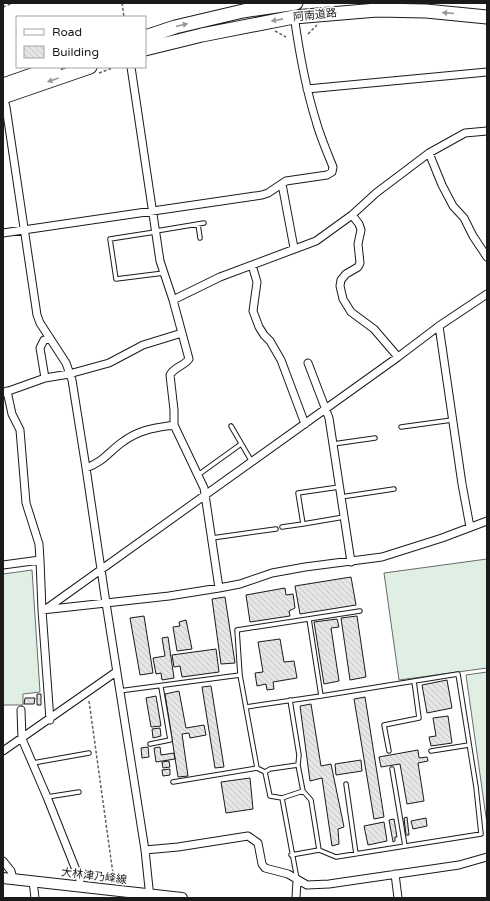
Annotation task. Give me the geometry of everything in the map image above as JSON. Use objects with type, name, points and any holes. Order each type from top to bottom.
[{"type":"highway","name":"阿南道路","points":[[146,37],[175,27],[243,11],[296,3]]},
{"type":"highway","name":"阿南道路","points":[[146,49],[202,35],[294,17],[378,10],[426,11],[487,17]]},
{"type":"highway","points":[[3,85],[52,68]]},
{"type":"highway","points":[[3,97],[87,68]]},
{"type":"main road","name":"大林津乃峰線","points":[[8,878],[79,886],[117,894],[182,898]]},
{"type":"street","points":[[3,232],[262,195],[286,181],[327,175],[332,172],[333,167],[316,121],[307,89],[296,36],[292,3]]},
{"type":"street","points":[[131,68],[160,261],[173,300],[189,359],[186,363],[172,370],[170,375],[174,425],[204,488],[219,588]]},
{"type":"street","points":[[307,89],[487,72]]},
{"type":"street","points":[[3,97],[6,107],[37,315],[40,324],[66,363],[72,380],[116,672],[145,850],[150,896]]},
{"type":"street","points":[[173,300],[220,278],[294,248],[316,241],[352,215],[376,193],[429,153],[465,133],[487,131]]},
{"type":"street","points":[[429,153],[453,206],[464,218],[473,236],[487,256]]},
{"type":"street","points":[[282,184],[294,248]]},
{"type":"street","points":[[352,215],[359,224],[361,230],[358,244],[360,263],[358,267],[346,274],[341,280],[340,286],[343,298],[351,312],[374,329],[398,358]]},
{"type":"street","points":[[252,265],[257,282],[254,311],[258,327],[270,341],[281,360],[306,424]]},
{"type":"street","points":[[44,610],[398,358],[439,326],[487,294]]},
{"type":"street","points":[[439,326],[452,420],[470,528]]},
{"type":"street","points":[[50,720],[39,544],[26,503],[20,430],[12,414],[5,392],[45,378],[69,374],[109,363],[143,345],[182,333]]},
{"type":"street","points":[[45,378],[40,348],[44,340],[50,338]]},
{"type":"street","points":[[308,363],[329,418],[351,562]]},
{"type":"street","points":[[86,468],[102,461],[123,441],[138,432],[146,429],[174,425]]},
{"type":"street","points":[[44,610],[170,596],[240,584],[272,573],[382,557],[442,538],[487,521]]},
{"type":"street","points":[[3,566],[40,560]]},
{"type":"street","points":[[3,751],[50,720],[116,672]]},
{"type":"street","points":[[21,710],[22,739],[80,880],[79,886]]},
{"type":"street","points":[[145,850],[178,847],[248,836],[258,843],[262,864],[265,868],[288,874],[307,885],[329,884],[395,874],[459,864],[487,857]]},
{"type":"street","points":[[3,861],[11,871],[8,878]]},
{"type":"street","points":[[395,874],[398,898]]},
{"type":"street","points":[[296,898],[297,880]]},
{"type":"street","points":[[33,881],[35,898]]},
{"type":"lane","points":[[164,273],[116,279],[110,239],[204,223]]},
{"type":"lane","points":[[198,224],[200,238]]},
{"type":"lane","points":[[401,427],[452,420]]},
{"type":"lane","points":[[231,426],[252,462]]},
{"type":"lane","points":[[333,444],[375,438]]},
{"type":"lane","points":[[198,475],[241,444]]},
{"type":"lane","points":[[303,524],[298,493],[339,487]]},
{"type":"lane","points":[[341,498],[394,489]]},
{"type":"lane","points":[[282,527],[344,517]]},
{"type":"lane","points":[[212,538],[276,529]]},
{"type":"lane","points":[[257,768],[240,675],[237,630],[360,611]]},
{"type":"lane","points":[[309,619],[321,696]]},
{"type":"lane","points":[[246,707],[458,674],[470,745],[481,834],[336,857],[320,850],[292,855]]},
{"type":"lane","points":[[120,691],[161,687],[240,675]]},
{"type":"lane","points":[[389,751],[384,725],[419,718],[414,681]]},
{"type":"lane","points":[[150,744],[170,740],[161,687]]},
{"type":"lane","points":[[290,700],[303,791],[311,800],[320,850]]},
{"type":"lane","points":[[430,751],[470,745]]},
{"type":"lane","points":[[33,763],[89,753]]},
{"type":"lane","points":[[265,772],[270,768],[298,764]]},
{"type":"lane","points":[[173,782],[257,768],[265,772]]},
{"type":"lane","points":[[392,769],[405,846]]},
{"type":"lane","points":[[265,772],[270,796],[282,798],[303,791]]},
{"type":"lane","points":[[346,784],[356,854]]},
{"type":"lane","points":[[47,797],[78,792]]},
{"type":"lane","points":[[282,798],[297,880]]},
{"type":"path","points":[[3,7],[13,3]]},
{"type":"path","points":[[122,3],[124,16]]},
{"type":"path","points":[[87,693],[117,894]]},
{"type":"green space","points":[[487,559],[487,668],[399,680],[384,573]]},
{"type":"green space","points":[[32,570],[40,692],[23,694],[23,705],[3,705],[3,574]]},
{"type":"green space","points":[[487,672],[487,824],[466,675]]},
{"type":"building","points":[[351,577],[356,605],[300,614],[295,586]]},
{"type":"building","points":[[285,588],[286,595],[293,594],[295,608],[289,611],[290,616],[250,622],[246,595]]},
{"type":"building","points":[[225,597],[235,663],[221,664],[212,599]]},
{"type":"building","points":[[144,616],[153,673],[140,675],[130,618]]},
{"type":"building","points":[[357,616],[366,677],[350,680],[341,618]]},
{"type":"building","points":[[337,619],[339,627],[331,628],[339,681],[324,684],[314,622]]},
{"type":"building","points":[[186,620],[192,649],[177,651],[173,627],[180,626],[179,622]]},
{"type":"building","points":[[168,637],[174,678],[162,680],[161,673],[156,674],[153,658],[165,656],[162,638]]},
{"type":"building","points":[[280,639],[284,662],[294,661],[297,678],[273,682],[274,689],[267,690],[266,684],[257,686],[255,673],[263,672],[258,642]]},
{"type":"building","points":[[216,649],[219,672],[182,677],[180,666],[174,667],[172,655]]},
{"type":"building","points":[[447,680],[452,708],[427,713],[422,685]]},
{"type":"building","points":[[211,686],[224,767],[215,768],[202,687]]},
{"type":"building","points":[[179,691],[186,728],[204,725],[206,735],[190,738],[189,733],[182,734],[188,776],[178,777],[165,694]]},
{"type":"building","points":[[37,694],[41,694],[41,705],[37,705]]},
{"type":"building","points":[[156,696],[161,726],[151,727],[146,698]]},
{"type":"building","points":[[365,697],[384,817],[374,819],[354,699]]},
{"type":"building","points":[[25,698],[35,698],[34,704],[24,704]]},
{"type":"building","points":[[311,704],[321,766],[331,764],[344,827],[338,829],[339,844],[332,846],[322,778],[310,781],[300,706]]},
{"type":"building","points":[[448,716],[452,743],[431,746],[429,737],[436,736],[433,718]]},
{"type":"building","points":[[160,728],[161,736],[153,738],[152,729]]},
{"type":"building","points":[[148,747],[149,757],[142,758],[141,748]]},
{"type":"building","points":[[160,747],[161,755],[174,753],[175,759],[156,762],[154,748]]},
{"type":"building","points":[[418,750],[419,758],[427,757],[428,761],[418,763],[424,801],[407,804],[400,764],[381,767],[379,757]]},
{"type":"building","points":[[361,760],[362,771],[336,775],[335,764]]},
{"type":"building","points":[[169,761],[170,767],[163,768],[162,762]]},
{"type":"building","points":[[170,769],[170,775],[163,776],[162,770]]},
{"type":"building","points":[[250,778],[253,809],[226,813],[221,782]]},
{"type":"building","points":[[407,817],[409,835],[406,835],[404,818]]},
{"type":"building","points":[[426,818],[427,826],[413,829],[411,821]]},
{"type":"building","points":[[394,819],[397,837],[395,837],[395,841],[393,842],[389,820]]},
{"type":"building","points":[[384,822],[387,841],[368,845],[364,826]]}]
